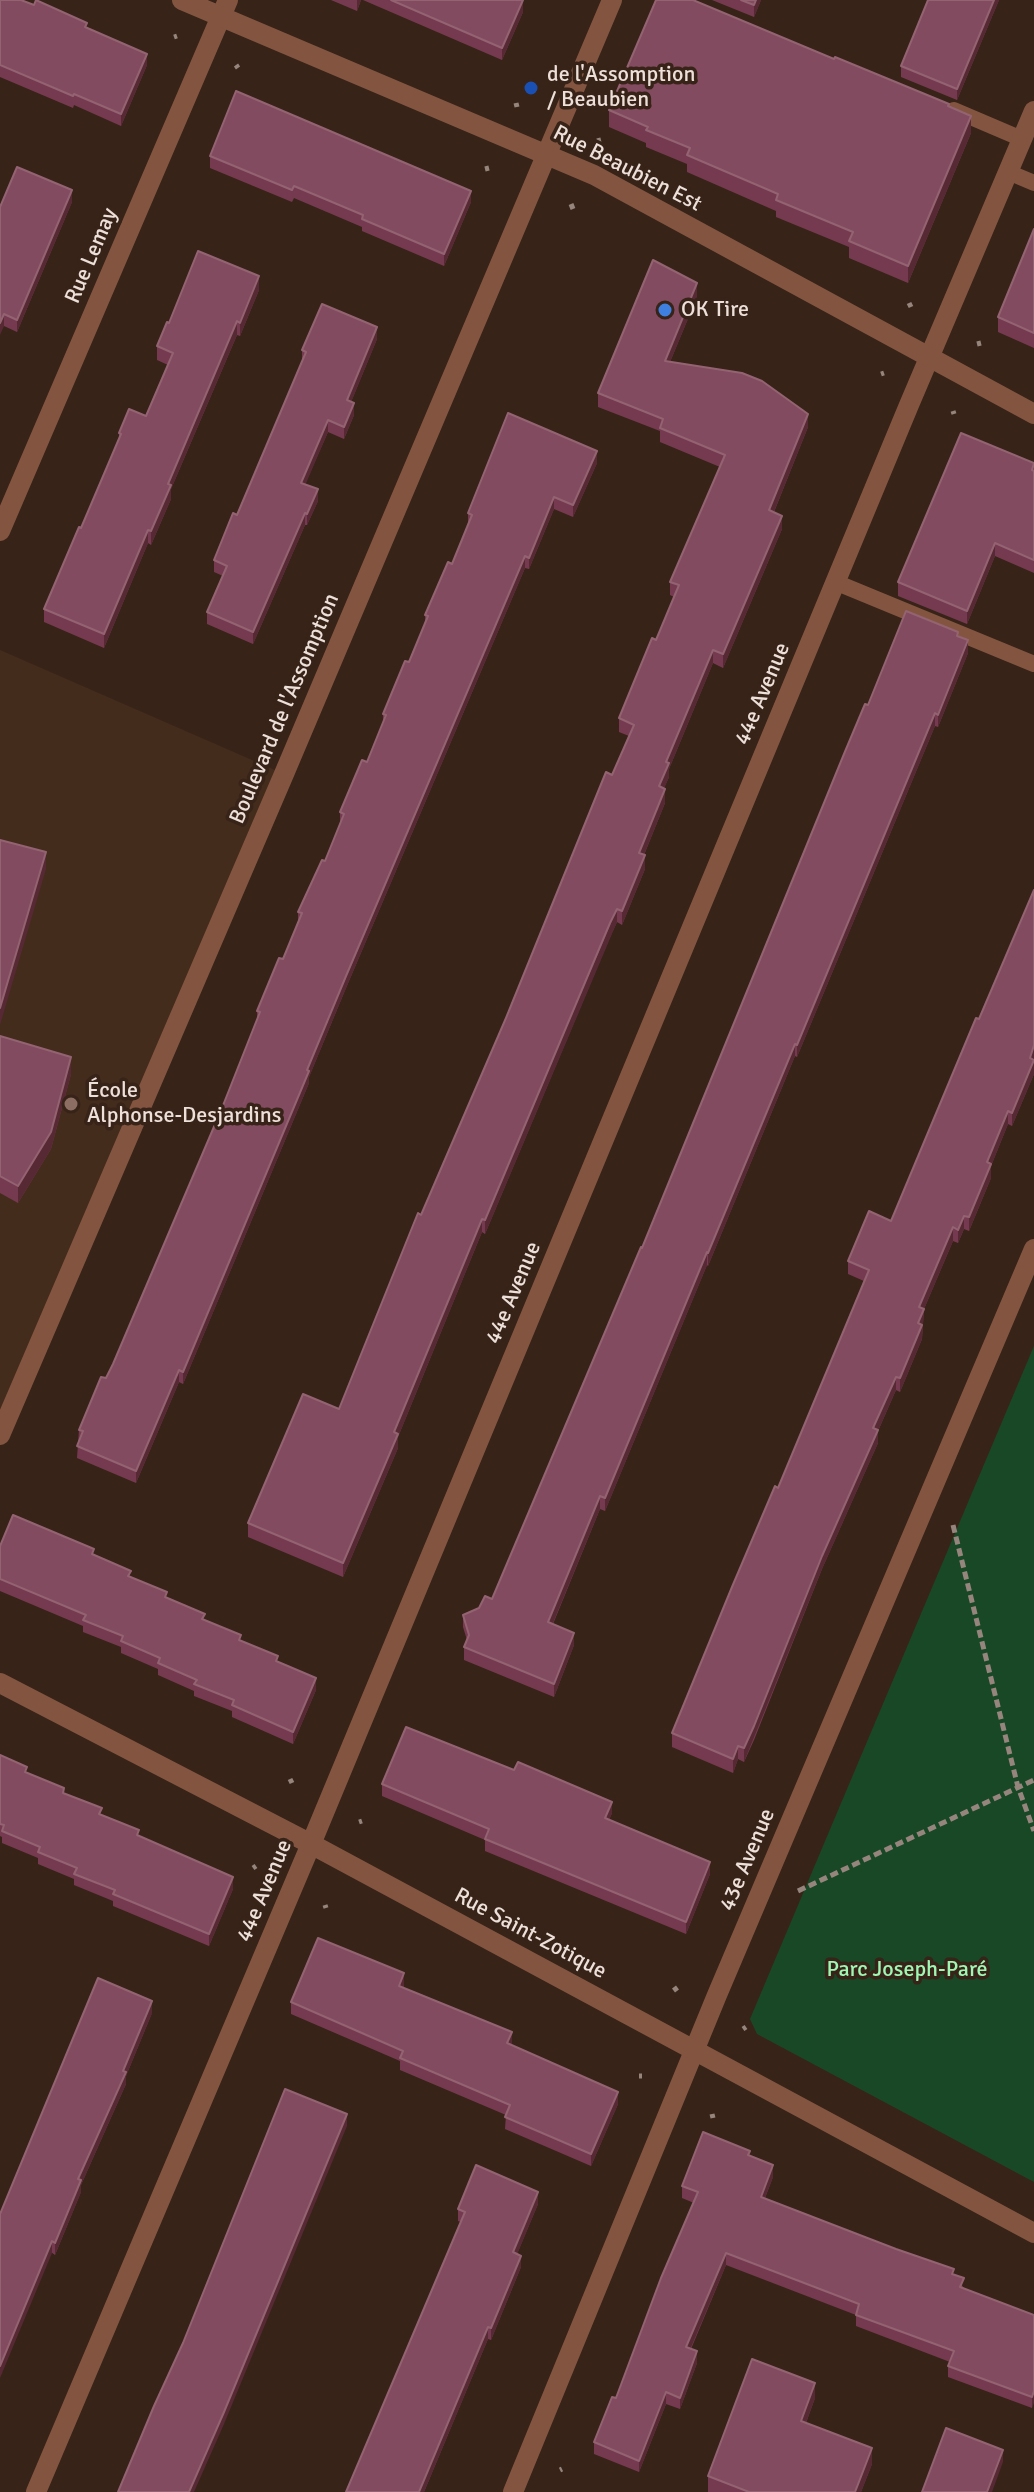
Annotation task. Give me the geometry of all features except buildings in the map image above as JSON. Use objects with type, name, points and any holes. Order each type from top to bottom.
[{"type":"street","name":"Rue Beaubien Est","points":[[182,0],[225,8],[605,181],[1034,414]]},
{"type":"street","name":"Boulevard de l'Assomption","points":[[0,1435],[612,0]]},
{"type":"street","name":"Rue Lemay","points":[[0,531],[225,8]]},
{"type":"street","name":"44e Avenue","points":[[36,2492],[311,1844],[1034,111]]},
{"type":"street","name":"43e Avenue","points":[[514,2492],[695,2050],[1034,1249]]},
{"type":"street","name":"Rue Saint-Zotique","points":[[0,1683],[311,1844],[1034,2233]]},
{"type":"lane","points":[[933,102],[1022,139]]},
{"type":"lane","points":[[1008,172],[1034,183]]},
{"type":"lane","points":[[835,582],[1034,664]]},
{"type":"path","points":[[953,1525],[1018,1787],[1034,1831]]},
{"type":"path","points":[[798,1891],[1034,1780]]},
{"type":"shaded area","name":"École Alphonse-Desjardins","points":[[0,650],[284,774],[0,1435]]},
{"type":"green space","name":"Parc Joseph-Paré","points":[[1034,1346],[1034,2182],[757,2034],[750,2019]]},
{"type":"place","name":"de l'Assomption / Beaubien","points":[[531,88]]},
{"type":"place","name":"OK Tire","points":[[665,310]]},
{"type":"place","name":"École Alphonse-Desjardins","points":[[71,1104]]}]
